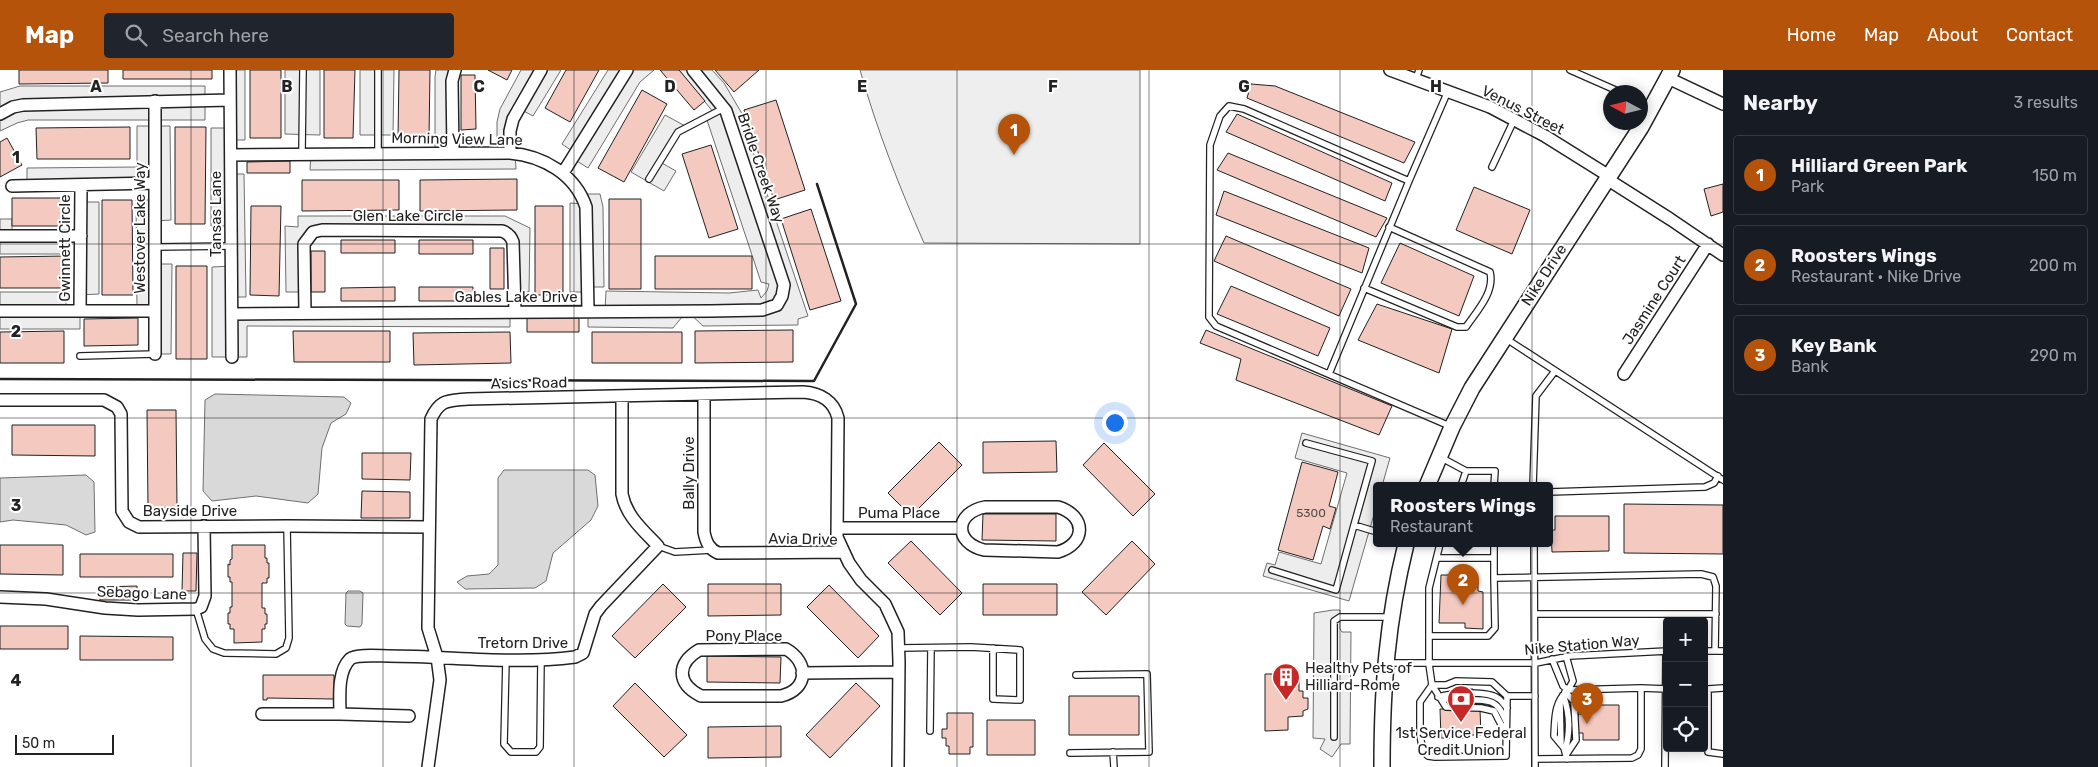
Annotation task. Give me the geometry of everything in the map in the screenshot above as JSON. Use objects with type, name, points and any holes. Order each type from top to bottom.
[{"type":"street","name":"Tansas Lane","points":[[230,70],[232,357]]},
{"type":"street","points":[[453,152],[452,81],[455,70]]},
{"type":"street","points":[[510,153],[510,131],[513,119],[540,70]]},
{"type":"street","points":[[563,173],[627,70]]},
{"type":"street","name":"Bridle Creek Way","points":[[693,70],[724,108],[784,285]]},
{"type":"street","name":"Venus Street","points":[[1390,70],[1418,74],[1448,91],[1490,107],[1545,136],[1723,255]]},
{"type":"street","points":[[1670,74],[1723,104]]},
{"type":"street","name":"Nike Drive","points":[[1648,104],[1670,74]]},
{"type":"street","points":[[0,114],[14,107],[23,106],[230,100]]},
{"type":"street","name":"Westover Lake Way","points":[[155,101],[155,354]]},
{"type":"street","name":"Nike Drive","points":[[1429,482],[1452,427],[1472,388],[1608,178],[1634,130]]},
{"type":"street","name":"Morning View Lane","points":[[231,155],[453,152],[510,153],[538,158],[563,173],[581,194],[586,207],[588,311]]},
{"type":"street","name":"Gwinnett Circle","points":[[12,186],[155,183]]},
{"type":"street","name":"Gwinnett Circle","points":[[80,311],[81,185]]},
{"type":"street","name":"Glen Lake Circle","points":[[305,313],[304,244],[313,232],[322,230],[502,231],[511,236],[513,242],[514,311]]},
{"type":"street","points":[[0,236],[81,236]]},
{"type":"street","name":"Jasmine Court","points":[[1624,374],[1708,244]]},
{"type":"street","name":"Gables Lake Drive","points":[[232,314],[762,310],[777,305],[782,296],[784,285]]},
{"type":"street","points":[[0,311],[155,311]]},
{"type":"street","name":"Asics Road","points":[[428,767],[440,680],[437,657],[428,628],[431,419],[436,407],[447,402],[468,399],[704,394],[814,393],[822,395],[832,405],[838,418],[837,537],[843,552]]},
{"type":"street","name":"Bally Drive","points":[[704,394],[704,532],[712,550]]},
{"type":"street","points":[[622,397],[622,494],[624,504],[630,516],[658,546]]},
{"type":"street","name":"Bayside Drive","points":[[0,400],[104,400],[112,402],[117,406],[121,414],[122,511],[129,522],[139,527],[429,527]]},
{"type":"street","name":"Puma Place","points":[[985,507],[1058,507],[1069,510],[1077,519],[1080,530],[1077,541],[1069,549],[1058,552],[972,548],[964,539],[961,528],[965,517],[973,510],[985,507]]},
{"type":"street","name":"Sebago Lane","points":[[0,597],[46,599],[105,608],[138,610],[196,609],[201,607],[205,596],[204,526]]},
{"type":"street","name":"Puma Place","points":[[837,528],[961,528]]},
{"type":"street","name":"Tretorn Drive","points":[[340,714],[342,677],[350,659],[355,657],[437,657],[506,660],[575,658],[583,652],[595,614],[658,546]]},
{"type":"street","points":[[1382,767],[1385,663],[1390,617],[1405,547]]},
{"type":"street","name":"Avia Drive","points":[[712,550],[718,553],[843,552],[861,580],[885,604],[898,632],[898,767]]},
{"type":"street","name":"Pony Place","points":[[786,649],[794,654],[801,663],[802,673],[800,685],[793,694],[781,696],[701,696],[690,691],[683,680],[683,667],[689,656],[700,650],[786,649]]},
{"type":"street","points":[[802,673],[899,672]]},
{"type":"street","points":[[262,714],[409,716]]},
{"type":"lane","points":[[302,154],[303,70]]},
{"type":"lane","points":[[378,70],[378,153]]},
{"type":"lane","points":[[1570,70],[1604,85]]},
{"type":"lane","points":[[1329,374],[1448,91]]},
{"type":"lane","points":[[1409,181],[1244,109],[1229,106],[1220,116],[1210,144],[1209,317],[1216,326],[1452,427]]},
{"type":"lane","points":[[649,179],[678,132],[724,108]]},
{"type":"lane","points":[[1492,167],[1514,120]]},
{"type":"lane","points":[[1364,288],[1457,327],[1466,328],[1491,288],[1490,272],[1390,228]]},
{"type":"lane","points":[[155,246],[232,246]]},
{"type":"lane","points":[[1504,337],[1720,478],[1705,487],[1553,492]]},
{"type":"lane","points":[[80,356],[155,354]]},
{"type":"lane","points":[[1533,482],[1536,396],[1555,371]]},
{"type":"lane","points":[[1272,570],[1336,590],[1372,461],[1306,443]]},
{"type":"lane","points":[[1439,457],[1466,471],[1494,471],[1494,482]]},
{"type":"lane","points":[[1462,482],[1466,471]]},
{"type":"lane","points":[[1354,525],[1373,531]]},
{"type":"lane","points":[[196,609],[205,639],[213,649],[224,653],[276,654],[286,648],[289,638],[287,526]]},
{"type":"lane","points":[[658,546],[675,552],[712,550]]},
{"type":"lane","points":[[1439,547],[1429,588],[1429,664],[1432,685],[1446,707],[1481,708],[1494,711],[1507,736]]},
{"type":"lane","points":[[1429,636],[1488,636],[1495,628],[1494,547]]},
{"type":"lane","points":[[1534,547],[1535,767]]},
{"type":"lane","points":[[1437,558],[1494,558]]},
{"type":"lane","points":[[1494,578],[1701,574],[1713,577],[1716,586],[1715,651]]},
{"type":"lane","points":[[1535,614],[1716,614]]},
{"type":"lane","points":[[1334,737],[1334,621],[1340,617],[1390,617]]},
{"type":"lane","points":[[898,648],[993,648],[1020,650],[1020,700],[993,699],[993,648]]},
{"type":"lane","points":[[930,731],[931,648]]},
{"type":"lane","name":"Nike Station Way","points":[[1385,663],[1536,663],[1566,656],[1663,651]]},
{"type":"lane","points":[[1708,651],[1723,651]]},
{"type":"lane","points":[[1566,656],[1573,681],[1555,709],[1554,736],[1561,744],[1566,755]]},
{"type":"lane","points":[[506,660],[504,744],[511,752],[536,752],[540,747],[541,659]]},
{"type":"lane","points":[[1552,659],[1563,686],[1564,694],[1574,701],[1576,740],[1566,755]]},
{"type":"lane","points":[[1070,753],[1149,752],[1148,674],[1076,675]]},
{"type":"lane","points":[[1432,685],[1446,685],[1456,681],[1492,682],[1508,696],[1536,696]]},
{"type":"lane","points":[[1432,685],[1420,702],[1421,745],[1428,756],[1435,758],[1506,756],[1508,696]]},
{"type":"lane","points":[[1564,694],[1641,688],[1663,689]]},
{"type":"lane","points":[[1535,759],[1566,755],[1632,758],[1638,755],[1641,749],[1641,688]]},
{"type":"lane","points":[[1708,689],[1723,688]]},
{"type":"lane","points":[[1438,697],[1448,694],[1486,695],[1499,699],[1507,708]]},
{"type":"lane","points":[[1438,697],[1449,701],[1491,702],[1500,709],[1507,722]]},
{"type":"lane","name":"Nike Station Way","points":[[1665,767],[1666,707]]},
{"type":"lane","points":[[1707,707],[1708,752],[1723,754]]},
{"type":"lane","points":[[1113,752],[1114,767]]},
{"type":"shaded area","points":[[230,70],[245,70],[245,140],[231,140],[231,174],[244,174],[246,297],[232,297],[232,314],[510,311],[510,327],[247,326],[247,357],[212,357],[212,267],[231,266],[231,226],[211,226],[211,128],[230,128]]},
{"type":"shaded area","points":[[285,70],[320,70],[320,135],[285,134]]},
{"type":"shaded area","points":[[360,70],[394,70],[393,135],[360,135]]},
{"type":"shaded area","points":[[436,70],[455,70],[453,152],[497,153],[497,122],[500,109],[521,70],[561,70],[533,116],[518,108],[513,119],[516,169],[310,170],[311,153],[435,153]]},
{"type":"shaded area","points":[[608,70],[654,70],[640,82],[588,168],[572,158],[575,153],[562,144]]},
{"type":"shaded area","points":[[679,70],[712,70],[724,83],[744,117],[753,152],[808,316],[798,319],[798,325],[703,326],[687,311],[673,328],[588,327],[588,311],[605,311],[606,291],[729,293],[758,290],[761,298],[767,291],[769,284],[761,282],[706,117],[714,113]]},
{"type":"shaded area","points":[[860,70],[1140,70],[1140,244],[924,243],[889,158]]},
{"type":"shaded area","points":[[20,86],[205,86],[205,120],[28,120],[0,131],[0,92]]},
{"type":"shaded area","points":[[665,115],[687,127],[678,132],[660,162],[676,171],[664,191],[631,172]]},
{"type":"shaded area","points":[[137,126],[170,126],[171,220],[155,221],[155,264],[172,264],[171,354],[155,354],[155,311],[137,311],[136,200],[155,200],[155,183],[27,186],[27,168],[137,167]]},
{"type":"shaded area","points":[[581,194],[600,194],[603,207],[604,287],[588,287],[587,292],[570,292],[570,203],[584,204]]},
{"type":"shaded area","points":[[81,202],[99,202],[99,294],[80,295]]},
{"type":"shaded area","points":[[298,216],[505,216],[530,228],[529,292],[515,292],[511,236],[309,235],[305,292],[286,292],[285,226],[298,227]]},
{"type":"shaded area","points":[[0,219],[12,219],[12,235],[67,236],[67,254],[0,254]]},
{"type":"shaded area","points":[[0,292],[66,292],[66,311],[80,311],[80,329],[0,329]]},
{"type":"shaded area","points":[[215,394],[344,397],[351,403],[346,414],[331,423],[322,448],[318,494],[308,503],[256,496],[212,501],[203,491],[205,400]]},
{"type":"shaded area","points":[[1302,433],[1390,458],[1383,482],[1373,482],[1373,518],[1349,601],[1263,576],[1267,563],[1275,565],[1279,552],[1321,564],[1347,473],[1295,458]]},
{"type":"shaded area","points":[[504,470],[588,470],[595,475],[598,506],[591,520],[553,553],[546,581],[535,588],[465,589],[457,582],[467,576],[489,574],[498,565],[498,478]]},
{"type":"shaded area","points":[[86,475],[94,482],[95,532],[86,535],[66,525],[13,520],[0,522],[0,478]]},
{"type":"shaded area","points":[[348,591],[360,591],[363,593],[362,624],[360,627],[347,626],[345,624],[346,593]]},
{"type":"shaded area","points":[[1340,610],[1340,629],[1342,632],[1351,632],[1350,744],[1341,744],[1332,757],[1320,749],[1325,739],[1313,738],[1314,613]]},
{"type":"building","points":[[19,70],[108,70],[108,83],[19,84]]},
{"type":"building","points":[[123,70],[212,70],[212,79],[123,79]]},
{"type":"building","points":[[250,70],[281,70],[281,138],[250,138]]},
{"type":"building","points":[[324,70],[355,70],[353,138],[324,138]]},
{"type":"building","points":[[399,70],[430,70],[429,138],[398,138]]},
{"type":"building","points":[[488,70],[512,70],[507,80]]},
{"type":"building","points":[[566,70],[599,70],[570,122],[545,108]]},
{"type":"building","points":[[660,70],[679,70],[705,101],[694,110]]},
{"type":"building","points":[[715,70],[759,70],[734,92]]},
{"type":"building","points":[[461,75],[475,75],[476,129],[461,130]]},
{"type":"building","points":[[1251,84],[1275,86],[1415,142],[1404,163],[1247,98]]},
{"type":"building","points":[[642,90],[667,104],[624,182],[598,168]]},
{"type":"building","points":[[776,100],[805,190],[774,200],[744,110]]},
{"type":"building","points":[[1237,114],[1392,183],[1385,201],[1226,132]]},
{"type":"building","points":[[130,127],[130,159],[37,159],[36,128]]},
{"type":"building","points":[[175,127],[206,127],[205,224],[175,224]]},
{"type":"building","points":[[7,138],[22,165],[0,177],[0,142]]},
{"type":"building","points":[[711,145],[738,229],[709,238],[682,154]]},
{"type":"building","points":[[1228,153],[1387,218],[1376,237],[1217,170]]},
{"type":"building","points":[[290,161],[290,173],[247,173],[247,162]]},
{"type":"building","points":[[517,179],[517,210],[420,211],[420,180]]},
{"type":"building","points":[[302,180],[399,180],[399,210],[302,211]]},
{"type":"building","points":[[1723,184],[1723,212],[1711,216],[1704,189]]},
{"type":"building","points":[[1474,187],[1530,210],[1512,254],[1456,230]]},
{"type":"building","points":[[1224,191],[1369,248],[1362,273],[1216,215]]},
{"type":"building","points":[[12,198],[66,198],[66,226],[12,226]]},
{"type":"building","points":[[609,199],[641,199],[641,289],[609,289]]},
{"type":"building","points":[[102,200],[132,200],[133,295],[102,295]]},
{"type":"building","points":[[251,206],[281,206],[279,296],[250,295]]},
{"type":"building","points":[[535,206],[563,206],[563,295],[535,295]]},
{"type":"building","points":[[811,209],[841,301],[810,310],[781,219]]},
{"type":"building","points":[[1226,236],[1351,289],[1339,316],[1214,261]]},
{"type":"building","points":[[341,240],[395,240],[395,253],[341,253]]},
{"type":"building","points":[[419,240],[473,240],[473,254],[419,254]]},
{"type":"building","points":[[1400,243],[1474,276],[1459,316],[1381,283]]},
{"type":"building","points":[[490,248],[504,248],[504,289],[490,289]]},
{"type":"building","points":[[311,251],[325,251],[325,292],[311,292]]},
{"type":"building","points":[[67,256],[67,288],[0,288],[0,257]]},
{"type":"building","points":[[655,256],[752,256],[752,289],[655,289]]},
{"type":"building","points":[[176,266],[207,266],[207,359],[176,359]]},
{"type":"building","points":[[1231,286],[1330,328],[1318,356],[1217,314]]},
{"type":"building","points":[[395,287],[395,301],[341,301],[341,288]]},
{"type":"building","points":[[419,287],[473,287],[473,301],[419,301]]},
{"type":"building","points":[[1377,304],[1452,329],[1439,373],[1358,340]]},
{"type":"building","points":[[138,318],[138,345],[84,346],[84,319]]},
{"type":"building","points":[[527,318],[579,318],[579,332],[527,332]]},
{"type":"building","points":[[793,330],[793,362],[695,363],[695,331]]},
{"type":"building","points":[[1206,330],[1392,406],[1379,435],[1236,380],[1241,359],[1200,343]]},
{"type":"building","points":[[64,331],[64,363],[0,363],[0,332]]},
{"type":"building","points":[[293,331],[390,331],[390,362],[294,362]]},
{"type":"building","points":[[510,332],[511,363],[414,365],[413,333]]},
{"type":"building","points":[[592,332],[682,332],[682,363],[592,363]]},
{"type":"building","points":[[147,410],[176,410],[177,508],[148,508]]},
{"type":"building","points":[[12,425],[95,425],[95,456],[12,455]]},
{"type":"building","points":[[1056,441],[1057,472],[983,473],[983,442]]},
{"type":"building","points":[[939,442],[962,465],[911,516],[888,493]]},
{"type":"building","points":[[1104,443],[1155,494],[1133,516],[1083,465]]},
{"type":"building","points":[[362,453],[411,453],[410,480],[362,479]]},
{"type":"building","points":[[1302,462],[1338,472],[1329,506],[1336,508],[1330,529],[1323,526],[1313,560],[1278,550]]},
{"type":"building","points":[[362,491],[410,492],[410,518],[361,518]]},
{"type":"building","points":[[1624,504],[1723,505],[1723,554],[1624,553]]},
{"type":"building","points":[[983,514],[1056,514],[1056,541],[982,540]]},
{"type":"building","points":[[1555,516],[1609,516],[1609,551],[1552,552],[1553,530],[1555,530]]},
{"type":"building","points":[[911,541],[962,593],[940,615],[888,563]]},
{"type":"building","points":[[1132,541],[1155,564],[1106,615],[1082,592]]},
{"type":"building","points":[[0,545],[63,545],[63,575],[0,574]]},
{"type":"building","points":[[232,545],[265,545],[265,558],[267,558],[267,563],[269,563],[269,578],[267,578],[267,583],[262,583],[262,608],[265,608],[265,614],[267,614],[267,624],[265,624],[265,629],[262,629],[262,642],[234,643],[234,629],[230,629],[230,624],[228,624],[228,613],[230,613],[230,607],[232,607],[232,582],[230,582],[230,577],[228,577],[228,564],[230,565],[230,560],[232,559]]},
{"type":"building","points":[[183,553],[197,553],[196,591],[182,591]]},
{"type":"building","points":[[80,554],[173,554],[173,577],[80,577]]},
{"type":"building","points":[[1441,575],[1454,575],[1454,581],[1478,581],[1478,591],[1483,592],[1483,629],[1465,628],[1465,623],[1439,623]]},
{"type":"building","points":[[663,584],[686,607],[635,658],[612,636]]},
{"type":"building","points":[[708,584],[781,584],[781,615],[708,616]]},
{"type":"building","points":[[983,584],[1057,584],[1057,615],[983,615]]},
{"type":"building","points":[[829,585],[879,636],[858,658],[807,607]]},
{"type":"building","points":[[137,586],[137,600],[100,600],[99,587]]},
{"type":"building","points":[[0,626],[68,626],[68,649],[0,649]]},
{"type":"building","points":[[80,636],[173,637],[173,660],[80,660]]},
{"type":"building","points":[[707,656],[781,657],[780,683],[707,682]]},
{"type":"building","name":"Healthy Pets of Hilliard-Rome","points":[[1265,674],[1299,674],[1299,691],[1303,691],[1303,698],[1308,698],[1308,709],[1303,711],[1303,716],[1288,717],[1288,730],[1265,731]]},
{"type":"building","points":[[263,675],[334,675],[334,699],[267,698],[267,700],[263,700]]},
{"type":"building","points":[[635,683],[687,735],[664,757],[613,706]]},
{"type":"building","points":[[856,683],[880,706],[830,758],[806,735]]},
{"type":"building","name":"1st Service Federal Credit Union","points":[[1453,689],[1473,689],[1473,710],[1480,710],[1481,735],[1467,735],[1467,738],[1441,738],[1440,709],[1453,709]]},
{"type":"building","points":[[1069,696],[1139,696],[1139,735],[1069,735]]},
{"type":"building","points":[[1584,705],[1619,705],[1619,740],[1583,740],[1583,733],[1556,733],[1556,716],[1578,716],[1578,714],[1584,714]]},
{"type":"building","points":[[947,713],[973,713],[973,747],[970,747],[970,754],[949,754],[946,738],[942,738],[942,729],[947,729]]},
{"type":"building","points":[[987,720],[1035,720],[1035,755],[987,755]]},
{"type":"building","points":[[781,726],[781,757],[708,758],[708,727]]},
{"type":"wall","points":[[0,379],[814,381],[856,304],[817,184]]},
{"type":"place","name":"Hilliard Green Park","points":[[1014,155]]},
{"type":"place","name":"Roosters Wings","points":[[1463,605]]},
{"type":"place","name":"Healthy Pets of Hilliard-Rome","points":[[1286,701]]},
{"type":"place","name":"1st Service Federal Credit Union","points":[[1461,723]]},
{"type":"place","name":"Key Bank","points":[[1587,724]]}]
